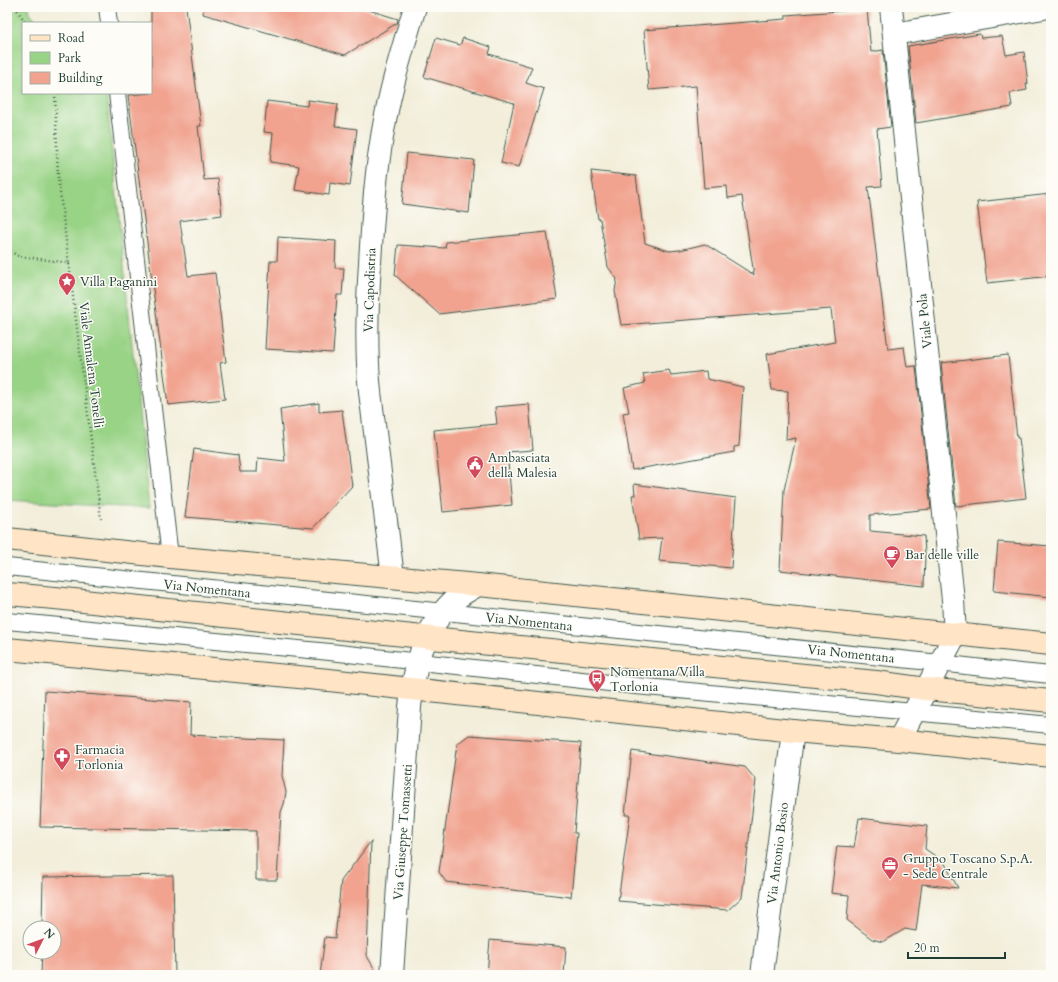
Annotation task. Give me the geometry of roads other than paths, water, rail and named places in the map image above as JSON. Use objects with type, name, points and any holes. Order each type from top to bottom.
[{"type":"street","name":"Via Capodistria","points":[[393,577],[370,392],[367,320],[374,195],[380,150],[389,102],[415,7]]},
{"type":"street","name":"Viale Pola","points":[[891,7],[949,553],[956,635]]},
{"type":"street","points":[[894,34],[1049,7]]},
{"type":"street","points":[[7,540],[170,557],[478,585],[1051,644]]},
{"type":"street","name":"Via Giuseppe Tomassetti","points":[[392,975],[412,689],[418,662],[427,637],[444,612],[453,602],[478,585]]},
{"type":"street","name":"Via Nomentana","points":[[7,594],[1051,701]]},
{"type":"street","points":[[899,740],[956,635]]},
{"type":"street","points":[[7,649],[412,689],[794,731],[899,740],[1051,756]]},
{"type":"street","name":"Via Antonio Bosio","points":[[762,975],[794,731]]},
{"type":"lane","points":[[107,7],[109,22]]},
{"type":"lane","points":[[117,94],[170,557]]},
{"type":"lane","name":"Via Nomentana","points":[[7,567],[940,662],[1051,675]]},
{"type":"lane","points":[[7,621],[330,652],[636,686],[1051,725]]},
{"type":"place","name":"Villa Paganini","points":[[67,296]]},
{"type":"place","name":"Ambasciata della Malesia","points":[[475,479]]},
{"type":"place","name":"Bar delle ville","points":[[892,569]]},
{"type":"place","name":"Nomentana/Villa Torlonia","points":[[597,693]]},
{"type":"place","name":"Farmacia Torlonia","points":[[62,771]]},
{"type":"place","name":"Gruppo Toscano S.p.A. - Sede Centrale","points":[[890,880]]}]
